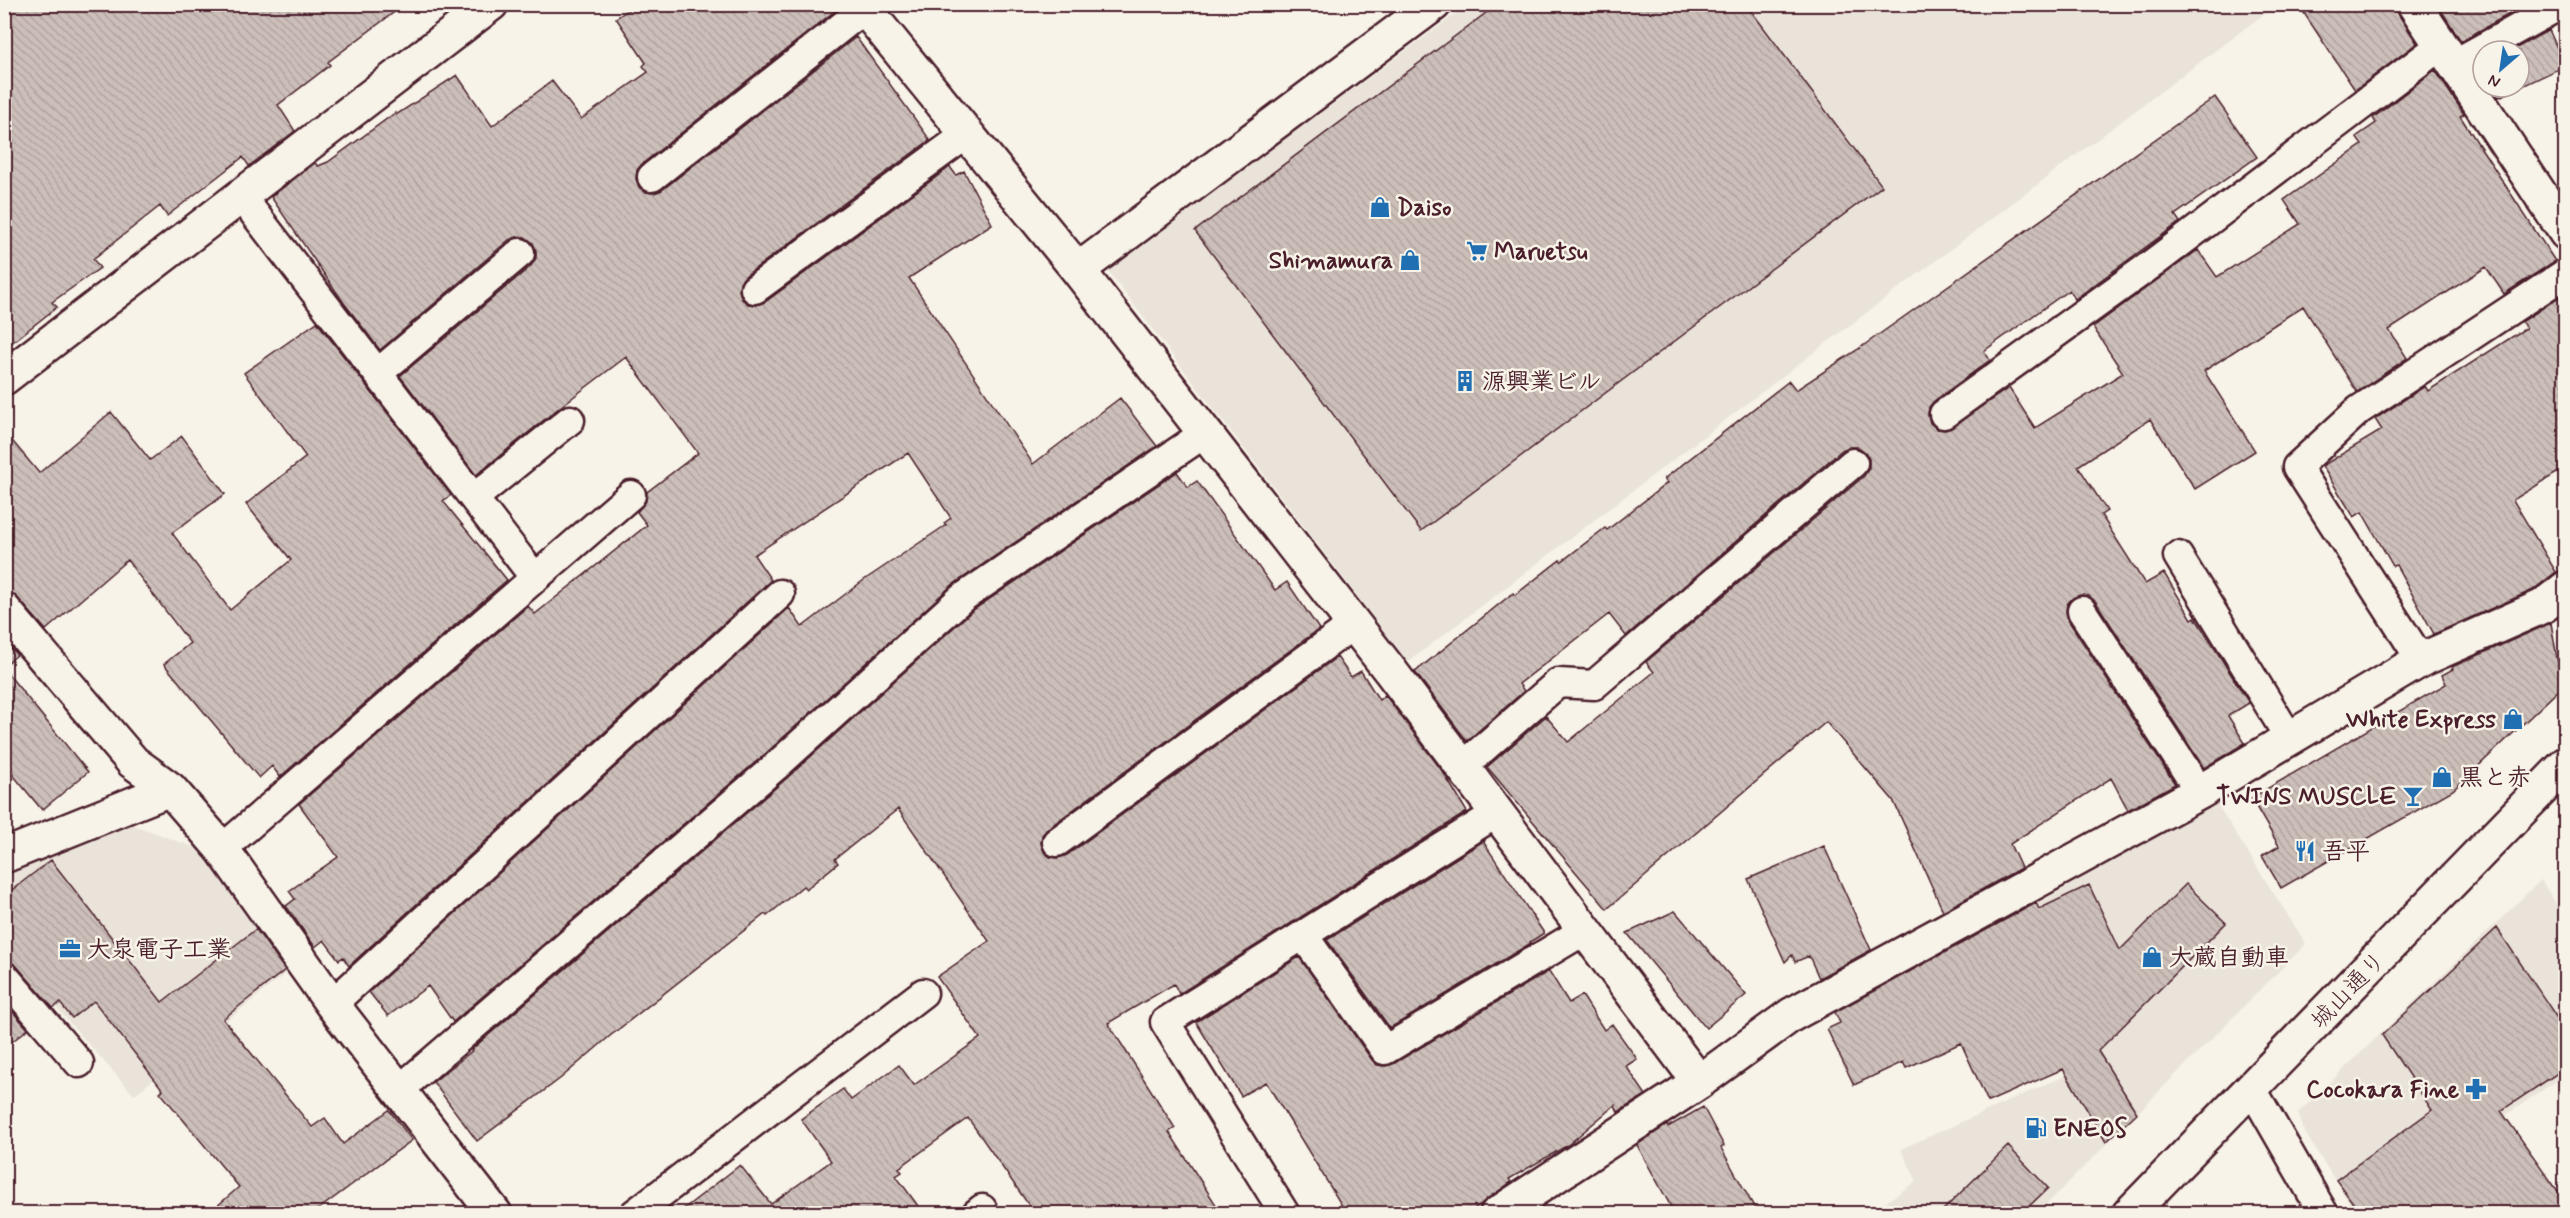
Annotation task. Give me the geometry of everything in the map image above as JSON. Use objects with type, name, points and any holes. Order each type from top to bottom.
[{"type":"street","points":[[4,378],[491,4]]},
{"type":"street","points":[[1078,270],[1434,4]]},
{"type":"street","points":[[2414,4],[2565,233]]},
{"type":"street","points":[[862,7],[1078,270],[1354,624],[1699,1082]]},
{"type":"street","points":[[1497,1214],[1699,1082],[1791,1015],[2200,792],[2421,660],[2543,606],[2565,588]]},
{"type":"street","points":[[4,610],[133,762],[170,789],[222,849],[332,1004],[495,1214]]},
{"type":"street","name":"城山通り","points":[[2129,1214],[2565,764]]},
{"type":"street","points":[[4,856],[170,789]]},
{"type":"lane","points":[[1944,414],[2446,55],[2562,4]]},
{"type":"lane","points":[[652,177],[862,7]]},
{"type":"lane","points":[[755,289],[967,134]]},
{"type":"lane","points":[[241,196],[535,578]]},
{"type":"lane","points":[[378,374],[520,253]]},
{"type":"lane","points":[[2421,660],[2297,467],[2359,410],[2565,273]]},
{"type":"lane","points":[[474,498],[570,420]]},
{"type":"lane","points":[[399,1090],[776,766],[962,598],[1205,433]]},
{"type":"lane","points":[[1462,767],[1558,683],[1594,686],[1853,463]]},
{"type":"lane","points":[[222,849],[631,495]]},
{"type":"lane","points":[[2178,556],[2290,739]]},
{"type":"lane","points":[[332,1004],[780,594]]},
{"type":"lane","points":[[2082,611],[2200,792]]},
{"type":"lane","points":[[1057,842],[1354,624]]},
{"type":"lane","points":[[1285,1214],[1165,1022],[1497,813]]},
{"type":"lane","points":[[1303,935],[1385,1050],[1585,930]]},
{"type":"lane","points":[[4,976],[79,1063]]},
{"type":"lane","points":[[634,1214],[923,993]]},
{"type":"lane","points":[[2252,1089],[2324,1214]]},
{"type":"shaded area","points":[[1468,5],[2276,5],[1825,344],[1408,662],[1107,270]]},
{"type":"shaded area","points":[[2217,804],[2306,944],[2038,1213],[1868,1214],[1917,1181],[1901,1149],[2103,1059],[2023,911]]},
{"type":"shaded area","points":[[131,824],[204,851],[295,966],[134,1095],[5,950],[4,869]]},
{"type":"shaded area","name":"Cocokara Fine","points":[[2541,880],[2565,918],[2565,1075],[2456,1149],[2504,1213],[2356,1213],[2305,1133],[2298,1113]]},
{"type":"building","points":[[4,4],[405,4],[328,62],[330,65],[278,105],[295,131],[249,166],[243,157],[167,216],[160,206],[93,259],[100,268],[52,302],[57,307],[4,349]]},
{"type":"building","points":[[637,4],[832,4],[836,10],[642,164],[637,170],[636,179],[639,187],[645,192],[654,193],[662,190],[856,37],[930,140],[745,276],[740,282],[739,290],[742,299],[748,304],[756,305],[765,302],[950,167],[956,175],[964,171],[992,224],[909,278],[1033,464],[1120,398],[1157,446],[951,586],[765,754],[453,1022],[428,986],[388,1016],[369,992],[789,608],[802,627],[864,580],[946,525],[944,523],[951,518],[908,453],[754,555],[771,580],[349,966],[343,957],[339,960],[324,940],[315,947],[286,906],[295,899],[289,891],[338,857],[299,804],[528,606],[535,614],[647,525],[637,512],[646,501],[647,492],[698,453],[626,357],[476,475],[400,376],[531,266],[536,258],[533,243],[525,237],[509,240],[380,350],[344,303],[271,197],[315,163],[318,166],[328,162],[395,113],[396,115],[457,75],[492,126],[552,81],[581,119],[648,72],[643,66],[646,63],[616,18]]},
{"type":"building","name":"源興業ビル","points":[[1498,4],[1746,4],[1882,186],[1421,531],[1195,231]]},
{"type":"building","points":[[2298,4],[2395,4],[2398,14],[2417,43],[2355,90]]},
{"type":"building","points":[[2437,4],[2527,4],[2461,41]]},
{"type":"building","points":[[2549,30],[2565,66],[2531,82],[2531,40]]},
{"type":"building","points":[[2435,70],[2464,114],[2460,116],[2555,261],[2504,294],[2486,267],[2389,330],[2407,358],[2357,392],[2303,306],[2204,371],[2255,451],[2195,489],[2150,419],[2078,466],[2107,511],[2101,515],[2145,584],[2164,573],[2192,619],[2195,617],[2249,703],[2228,716],[2245,743],[2204,768],[2096,602],[2089,596],[2081,595],[2073,598],[2067,604],[2068,620],[2175,784],[2128,810],[2111,778],[2010,844],[2021,868],[1943,911],[1893,800],[1826,722],[1607,909],[1487,767],[1546,716],[1568,742],[1654,672],[1646,662],[1864,476],[1869,468],[1869,459],[1858,447],[1842,450],[1626,636],[1609,614],[1519,684],[1524,691],[1467,741],[1415,672],[1513,593],[1515,595],[1605,528],[1607,530],[1667,483],[1664,479],[1789,381],[1796,390],[1857,350],[2215,97],[2257,157],[2175,215],[2180,222],[2075,299],[2069,290],[1984,351],[1990,360],[1929,407],[1930,423],[1937,429],[1946,430],[2009,388],[2035,428],[2123,373],[2093,327],[2198,250],[2217,277],[2300,224],[2284,200],[2362,145],[2356,137],[2376,123],[2373,118]]},
{"type":"building","points":[[2565,293],[2565,468],[2513,500],[2556,572],[2533,590],[2434,634],[2396,565],[2393,566],[2362,512],[2354,517],[2322,466],[2382,430],[2375,419],[2425,386],[2428,391],[2526,328],[2522,322]]},
{"type":"building","points":[[317,322],[451,495],[443,501],[507,580],[280,777],[272,766],[259,778],[164,664],[190,643],[127,560],[46,630],[18,598],[4,592],[4,431],[39,473],[111,412],[150,460],[182,436],[225,494],[172,533],[230,610],[291,560],[246,504],[306,457],[244,373]]},
{"type":"building","points":[[1177,472],[1188,487],[1197,481],[1275,590],[1287,582],[1319,629],[1047,829],[1042,835],[1041,843],[1044,852],[1050,857],[1058,858],[1067,855],[1337,657],[1351,677],[1361,671],[1379,700],[1385,695],[1443,772],[1467,812],[1179,994],[1174,984],[1108,1023],[1175,1128],[1169,1132],[1222,1214],[1035,1214],[968,1118],[899,1168],[902,1172],[896,1176],[924,1214],[677,1214],[740,1165],[771,1204],[831,1161],[801,1119],[843,1089],[851,1100],[899,1065],[914,1085],[980,1038],[937,977],[989,941],[898,809],[835,859],[838,863],[806,889],[803,886],[767,916],[765,914],[610,1036],[561,1078],[477,1141],[433,1082],[472,1051],[787,778],[972,611]]},
{"type":"building","points":[[2551,623],[2562,687],[2453,790],[2281,888],[2262,856],[2279,846],[2251,798],[2446,684],[2442,675],[2453,669],[2452,667]]},
{"type":"building","points":[[4,640],[17,655],[4,666]]},
{"type":"building","points":[[4,669],[88,772],[42,810],[4,764]]},
{"type":"building","points":[[1485,840],[1484,843],[1544,933],[1390,1028],[1327,940]]},
{"type":"building","points":[[1824,846],[1871,950],[1819,978],[1809,956],[1795,962],[1792,955],[1785,962],[1748,879]]},
{"type":"building","points":[[51,860],[162,1002],[256,929],[285,970],[223,1019],[312,1127],[325,1118],[343,1144],[389,1110],[412,1140],[312,1214],[208,1214],[239,1187],[160,1092],[163,1090],[94,1001],[72,1018],[60,1003],[53,1008],[16,965],[4,960],[4,896]]},
{"type":"building","points":[[2186,884],[2226,923],[2098,1051],[2137,1113],[2106,1142],[2063,1069],[1988,1102],[1961,1043],[1906,1068],[1903,1062],[1854,1085],[1827,1029],[1840,1023],[1835,1012],[2036,903],[2039,909],[2089,885],[2120,950]]},
{"type":"building","points":[[1675,911],[1746,995],[1706,1028],[1627,933]]},
{"type":"building","name":"Cocokara Fine","points":[[2497,928],[2565,1030],[2565,1068],[2501,1111],[2565,1201],[2565,1214],[2361,1214],[2336,1180],[2432,1110],[2382,1035]]},
{"type":"building","points":[[1299,957],[1372,1060],[1377,1065],[1385,1066],[1393,1064],[1549,971],[1569,1003],[1582,995],[1604,1030],[1612,1024],[1637,1059],[1626,1066],[1646,1095],[1618,1112],[1615,1105],[1568,1145],[1509,1179],[1511,1182],[1467,1214],[1347,1214],[1266,1082],[1241,1096],[1196,1022]]},
{"type":"building","points":[[4,1002],[28,1029],[4,1048]]},
{"type":"building","points":[[1703,1107],[1724,1146],[1721,1148],[1758,1214],[1675,1214],[1637,1145],[1667,1125],[1668,1127]]},
{"type":"building","points":[[2008,1146],[2048,1188],[2021,1214],[1939,1214]]},
{"type":"place","name":"Daiso","points":[[1380,207]]},
{"type":"place","name":"Maruetsu","points":[[1477,251]]},
{"type":"place","name":"Shimamura","points":[[1410,260]]},
{"type":"place","name":"源興業ビル","points":[[1465,381]]},
{"type":"place","name":"White Express","points":[[2513,719]]},
{"type":"place","name":"黒と赤","points":[[2442,777]]},
{"type":"place","name":"TWINS MUSCLE","points":[[2413,796]]},
{"type":"place","name":"吾平","points":[[2305,851]]},
{"type":"place","name":"大泉電子工業","points":[[70,949]]},
{"type":"place","name":"大蔵自動車","points":[[2152,957]]},
{"type":"place","name":"Cocokara Fine","points":[[2476,1089]]},
{"type":"place","name":"ENEOS","points":[[2036,1128]]}]
